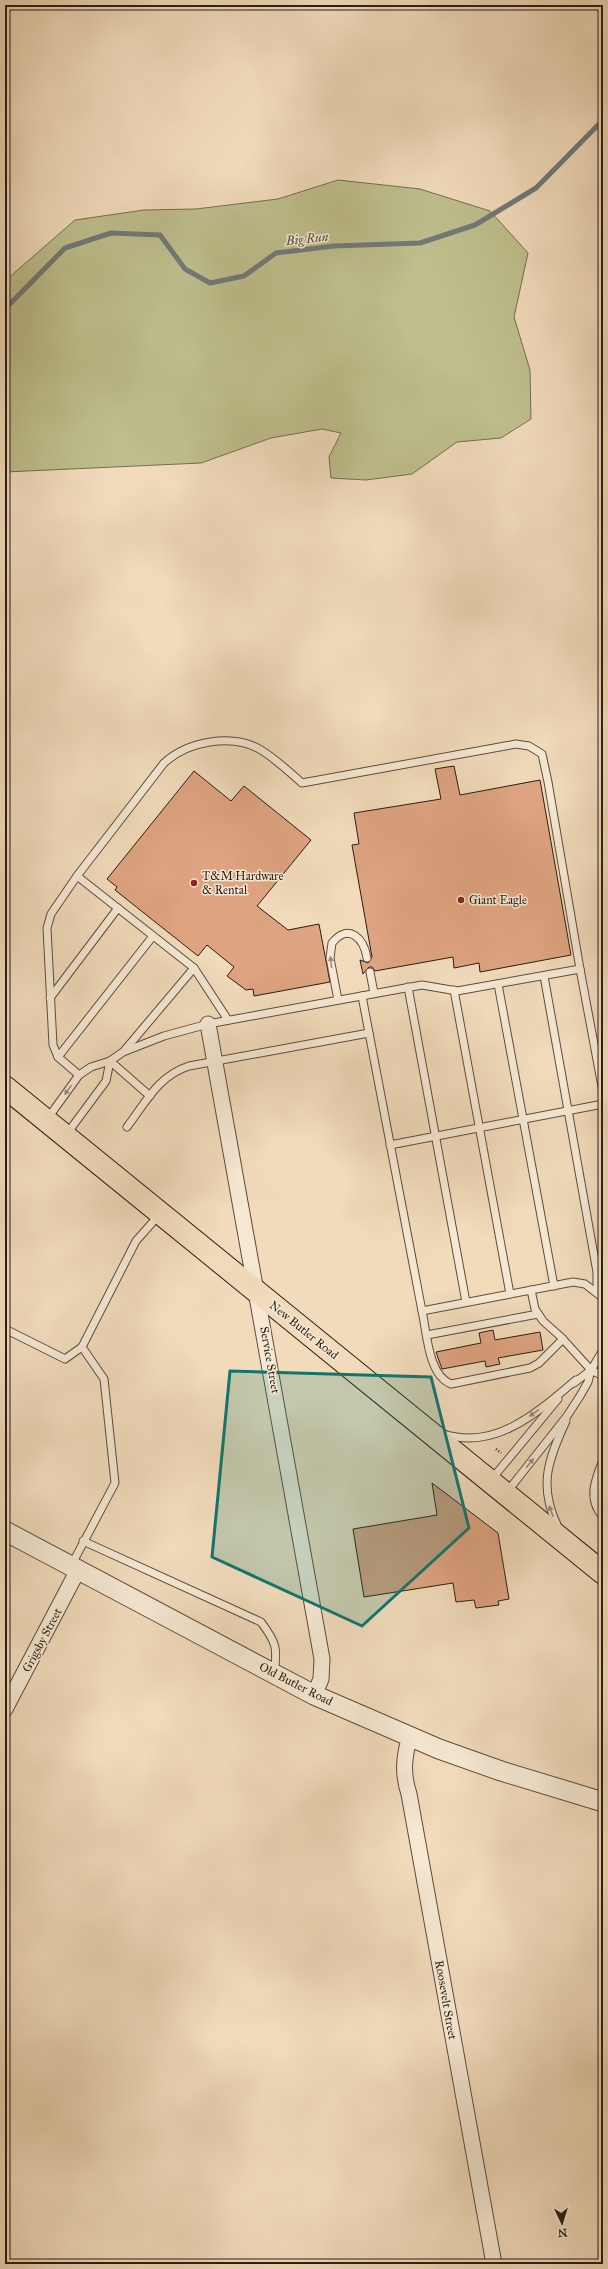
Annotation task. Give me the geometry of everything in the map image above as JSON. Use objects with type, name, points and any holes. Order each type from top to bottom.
[{"type":"main road","name":"New Butler Road","points":[[5,1087],[603,1573]]},
{"type":"street","name":"Service Street","points":[[208,1024],[258,1292],[322,1659],[321,1679],[314,1695]]},
{"type":"street","name":"Old Butler Road","points":[[5,1531],[314,1695],[439,1749],[501,1771],[603,1802]]},
{"type":"street","name":"Grigsby Street","points":[[5,1709],[74,1568]]},
{"type":"street","name":"Roosevelt Street","points":[[410,1736],[403,1765],[494,2264]]},
{"type":"lane","points":[[79,1075],[58,1057],[53,1045],[47,928],[50,914],[77,876],[164,763],[184,749],[216,741],[245,743],[261,750],[302,783],[516,744],[529,746],[542,754],[603,1092]]},
{"type":"lane","points":[[77,876],[194,968],[228,1020]]},
{"type":"lane","points":[[50,998],[118,908]]},
{"type":"lane","points":[[338,1000],[330,958],[332,943],[344,934],[351,934],[363,942],[367,958]]},
{"type":"lane","points":[[58,1057],[153,936]]},
{"type":"lane","points":[[123,1052],[194,968]]},
{"type":"lane","points":[[46,1120],[79,1075],[91,1067],[110,1061],[123,1052],[164,1036],[208,1024],[408,987],[433,985],[454,990],[498,984],[580,969]]},
{"type":"lane","points":[[370,972],[374,993]]},
{"type":"lane","points":[[544,976],[601,1295]]},
{"type":"lane","points":[[498,984],[554,1286]]},
{"type":"lane","points":[[408,987],[466,1302]]},
{"type":"lane","points":[[454,990],[510,1294]]},
{"type":"lane","points":[[362,996],[422,1311],[431,1355],[439,1376],[451,1384],[530,1368],[539,1364],[563,1339]]},
{"type":"lane","points":[[127,1127],[164,1078],[175,1071],[369,1033]]},
{"type":"lane","points":[[110,1061],[150,1096]]},
{"type":"lane","points":[[65,1136],[106,1081],[110,1061]]},
{"type":"lane","points":[[390,1145],[603,1104]]},
{"type":"lane","points":[[5,1329],[65,1359],[82,1347],[136,1241],[160,1213]]},
{"type":"lane","points":[[422,1311],[574,1282],[585,1284],[601,1295]]},
{"type":"lane","points":[[531,1290],[538,1314],[591,1370],[603,1376]]},
{"type":"lane","points":[[427,1335],[538,1314]]},
{"type":"lane","points":[[74,1568],[84,1541],[115,1482],[104,1379],[82,1347]]},
{"type":"lane","points":[[581,1555],[566,1539],[552,1514],[546,1483],[556,1442],[588,1382],[591,1370],[603,1350]]},
{"type":"lane","points":[[416,1421],[437,1432],[452,1437],[467,1439],[489,1436],[510,1429],[535,1414],[576,1380],[591,1370]]},
{"type":"lane","points":[[498,1488],[561,1395],[576,1380]]},
{"type":"lane","points":[[498,1488],[575,1404]]},
{"type":"lane","points":[[603,1460],[593,1491],[594,1504],[603,1517]]},
{"type":"lane","points":[[603,1467],[599,1487],[599,1496],[603,1504]]},
{"type":"lane","points":[[84,1541],[261,1622],[272,1637],[277,1654],[274,1673]]},
{"type":"path","points":[[495,1454],[499,1451]]},
{"type":"highlighted area","points":[[230,1371],[431,1377],[469,1528],[362,1626],[212,1557]]},
{"type":"green space","points":[[338,180],[420,189],[490,211],[528,253],[514,317],[530,370],[531,419],[501,438],[457,442],[412,474],[366,480],[331,478],[329,457],[341,433],[322,429],[271,438],[201,463],[5,472],[5,281],[75,220],[144,210],[196,209],[278,199]]},
{"type":"building","name":"Giant Eagle","points":[[454,766],[460,795],[540,780],[571,955],[480,972],[479,963],[454,968],[453,957],[375,971],[372,967],[369,967],[363,974],[360,960],[368,963],[372,957],[352,845],[359,844],[354,813],[441,799],[435,769]]},
{"type":"building","name":"T&M Hardware & Rental","points":[[194,771],[231,801],[244,786],[311,840],[257,906],[288,930],[319,924],[330,982],[254,996],[253,989],[246,990],[227,976],[234,967],[207,945],[198,956],[115,890],[117,887],[107,879]]},
{"type":"building","points":[[493,1330],[495,1340],[540,1332],[543,1350],[498,1358],[500,1364],[486,1367],[485,1361],[442,1369],[436,1352],[481,1343],[479,1333]]},
{"type":"building","points":[[432,1483],[498,1533],[509,1599],[498,1601],[499,1605],[476,1608],[474,1600],[456,1602],[453,1583],[364,1597],[353,1529],[437,1515]]},
{"type":"waterway","name":"Big Run","points":[[5,309],[65,248],[111,233],[160,235],[185,269],[210,283],[244,276],[276,253],[334,246],[420,243],[475,225],[536,188],[603,120]]},
{"type":"place","name":"T&M Hardware & Rental","points":[[194,883]]},
{"type":"place","name":"Giant Eagle","points":[[461,900]]}]
